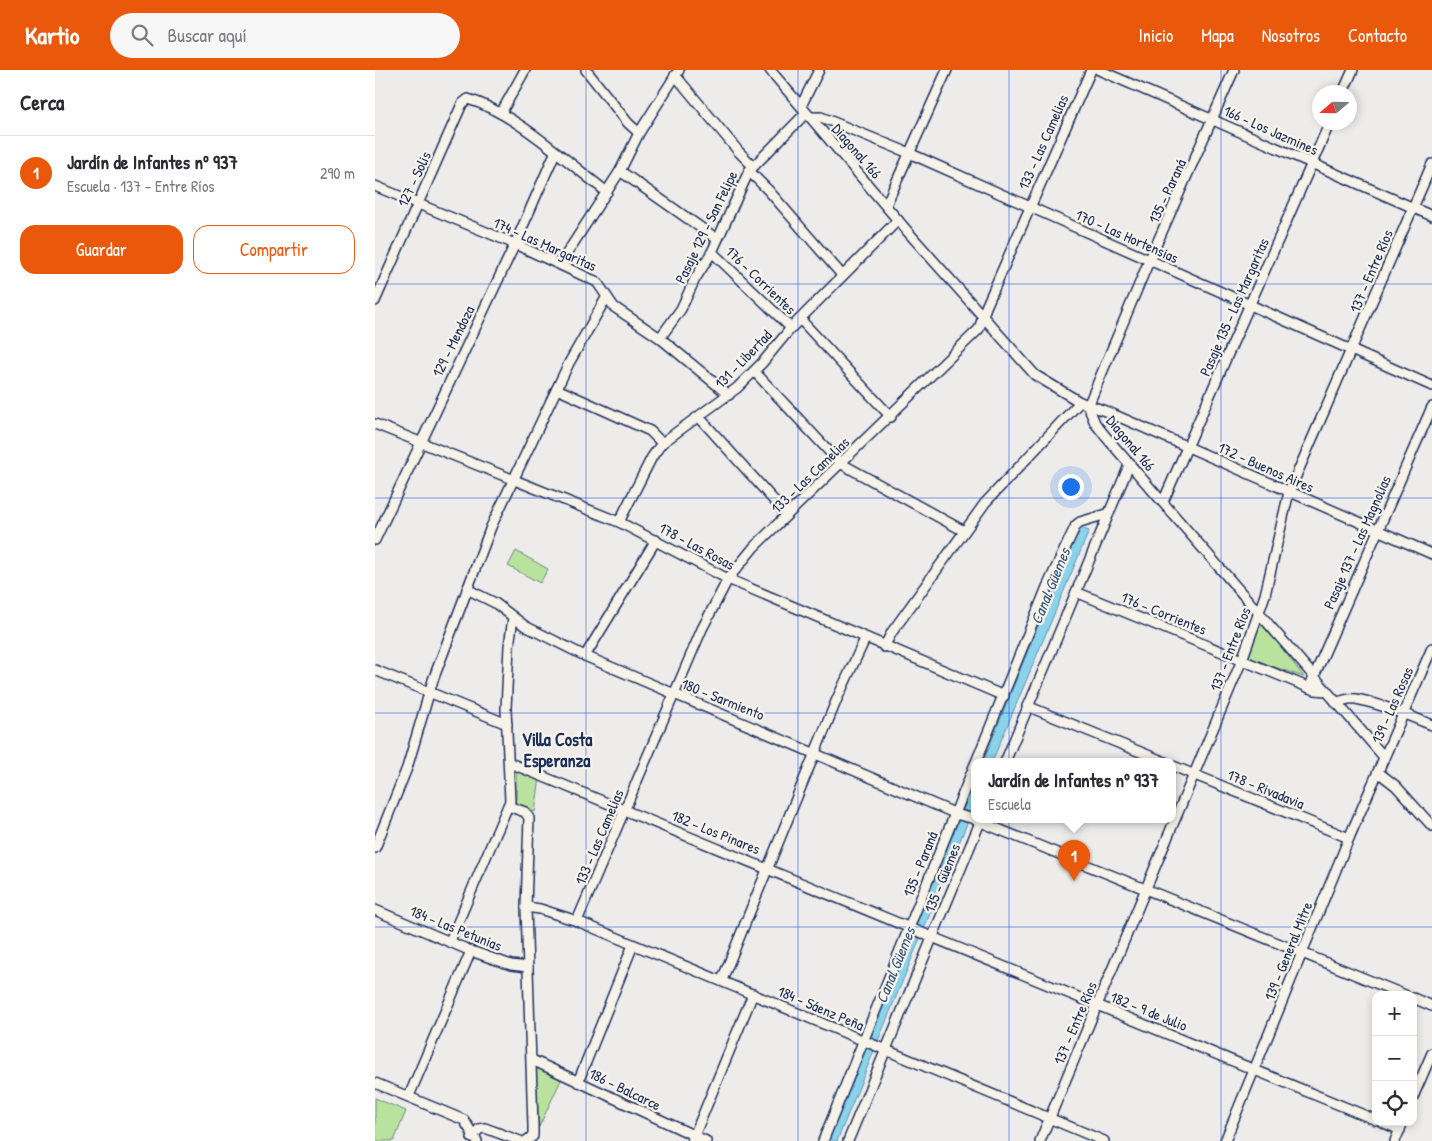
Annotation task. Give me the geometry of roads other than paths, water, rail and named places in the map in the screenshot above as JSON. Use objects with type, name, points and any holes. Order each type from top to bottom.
[{"type":"street","points":[[525,70],[501,113],[521,125],[607,192]]},
{"type":"street","points":[[586,70],[628,123],[639,133]]},
{"type":"street","name":"Diagonal 166","points":[[770,70],[984,319],[1035,375],[1084,404],[1095,423],[1383,758]]},
{"type":"street","name":"Pasaje 129 - San Felipe","points":[[660,338],[681,309],[695,280],[712,252],[751,168],[805,112],[819,70]]},
{"type":"street","points":[[885,205],[947,70]]},
{"type":"street","name":"133 - Las Camelias","points":[[577,921],[702,629],[728,579],[754,547],[840,463],[891,417],[979,329],[984,319],[986,307],[1091,70]]},
{"type":"street","name":"166 - Los Jazmines","points":[[1099,70],[1432,216]]},
{"type":"street","name":"135 - Paraná","points":[[884,647],[892,632],[985,503],[1084,404],[1234,70]]},
{"type":"street","points":[[1346,85],[1353,70]]},
{"type":"street","points":[[560,264],[620,171],[639,133],[677,73],[769,191],[842,276]]},
{"type":"street","name":"127 - Solis","points":[[375,300],[462,104],[468,98],[501,113]]},
{"type":"street","name":"170 - Las Hortensias","points":[[805,112],[909,153],[1432,386]]},
{"type":"street","name":"Pasaje 135 - Las Margaritas","points":[[1163,502],[1327,130]]},
{"type":"street","name":"129 - Mendoza","points":[[375,540],[515,244],[555,153]]},
{"type":"street","name":"137 - Entre Ríos","points":[[1176,815],[1242,660],[1265,596],[1289,492],[1432,164]]},
{"type":"street","name":"176 - Corrientes","points":[[620,171],[717,240]]},
{"type":"street","name":"174 - Las Margaritas","points":[[375,186],[515,244],[597,282],[606,298],[614,307],[660,338],[729,395]]},
{"type":"street","name":"131 - Libertad","points":[[619,522],[652,457],[662,443],[729,395],[754,371],[791,328],[898,220]]},
{"type":"street","name":"176 - Corrientes","points":[[712,252],[791,328]]},
{"type":"street","points":[[375,848],[407,768],[429,692],[467,589],[513,480],[591,321],[606,298]]},
{"type":"street","points":[[800,319],[891,417]]},
{"type":"street","points":[[754,371],[840,463],[964,531]]},
{"type":"street","points":[[557,389],[650,431],[662,443]]},
{"type":"street","name":"172 - Buenos Aires","points":[[1084,404],[1108,412],[1432,554]]},
{"type":"street","name":"Pasaje 137 - Las Magnolias","points":[[1309,688],[1432,407]]},
{"type":"street","points":[[699,417],[787,515]]},
{"type":"street","name":"178 - Las Rosas","points":[[375,424],[619,522],[728,579],[865,639],[1004,696]]},
{"type":"street","points":[[1007,758],[1107,514],[1130,463]]},
{"type":"street","name":"135 - Paraná","points":[[978,758],[1047,587],[1077,525],[1080,522],[1107,514]]},
{"type":"street","points":[[585,656],[656,540]]},
{"type":"street","name":"180 - Sarmiento","points":[[467,589],[495,603],[513,618],[585,656],[971,818]]},
{"type":"street","name":"176 - Corrientes","points":[[1076,592],[1309,688],[1326,691]]},
{"type":"street","points":[[450,941],[508,806],[510,763],[507,724],[509,646],[513,618]]},
{"type":"street","points":[[722,980],[837,699],[865,639]]},
{"type":"street","name":"139 - Las Rosas","points":[[1378,772],[1432,648]]},
{"type":"street","points":[[375,670],[507,724]]},
{"type":"street","points":[[1336,703],[1347,699],[1356,699],[1403,713],[1432,725]]},
{"type":"street","points":[[1027,706],[1155,758]]},
{"type":"street","name":"182 - Los Pinares","points":[[510,763],[911,928]]},
{"type":"street","name":"178 - Rivadavia","points":[[1176,767],[1349,838]]},
{"type":"street","points":[[1378,772],[1396,786],[1432,826]]},
{"type":"street","name":"139 - General Mitre","points":[[1225,1141],[1301,952],[1378,772]]},
{"type":"street","name":"135 - Paraná","points":[[823,1141],[866,1042],[971,776]]},
{"type":"street","points":[[508,806],[529,814],[526,907],[533,1136],[526,1141]]},
{"type":"street","name":"135 - Güemes","points":[[848,1141],[882,1049],[931,936],[976,823]]},
{"type":"street","name":"180 - Sarmiento","points":[[984,823],[1395,991]]},
{"type":"street","name":"137 - Entre Ríos","points":[[1040,1141],[1173,823]]},
{"type":"street","name":"184 - Sáenz Peña","points":[[526,907],[540,909],[577,921],[1104,1141]]},
{"type":"street","name":"184 - Las Petunias","points":[[375,910],[511,966],[528,967]]},
{"type":"street","name":"182 - 9 de Julio","points":[[911,928],[1372,1118]]},
{"type":"street","points":[[577,1082],[633,945]]},
{"type":"street","points":[[409,1096],[471,951]]},
{"type":"street","points":[[693,1138],[753,994]]},
{"type":"street","points":[[1417,1000],[1432,1006]]},
{"type":"street","points":[[1417,1088],[1432,1053]]},
{"type":"street","name":"186 - Balcarce","points":[[532,1060],[693,1138],[705,1141]]},
{"type":"street","points":[[375,1083],[464,1120],[474,1139]]},
{"type":"street","points":[[1395,1141],[1401,1126]]},
{"type":"street","points":[[474,1139],[479,1129],[485,1128],[519,1141]]},
{"type":"water","name":"Canal Güemes","points":[[1081,528],[1089,531],[994,758],[985,758],[1063,564]]},
{"type":"water","name":"Canal Güemes","points":[[971,791],[971,814],[837,1141],[826,1141]]},
{"type":"place","name":"Jardín de Infantes nº 937","points":[[1074,881]]},
{"type":"district","name":"Villa Costa Esperanza","points":[[557,750]]}]
